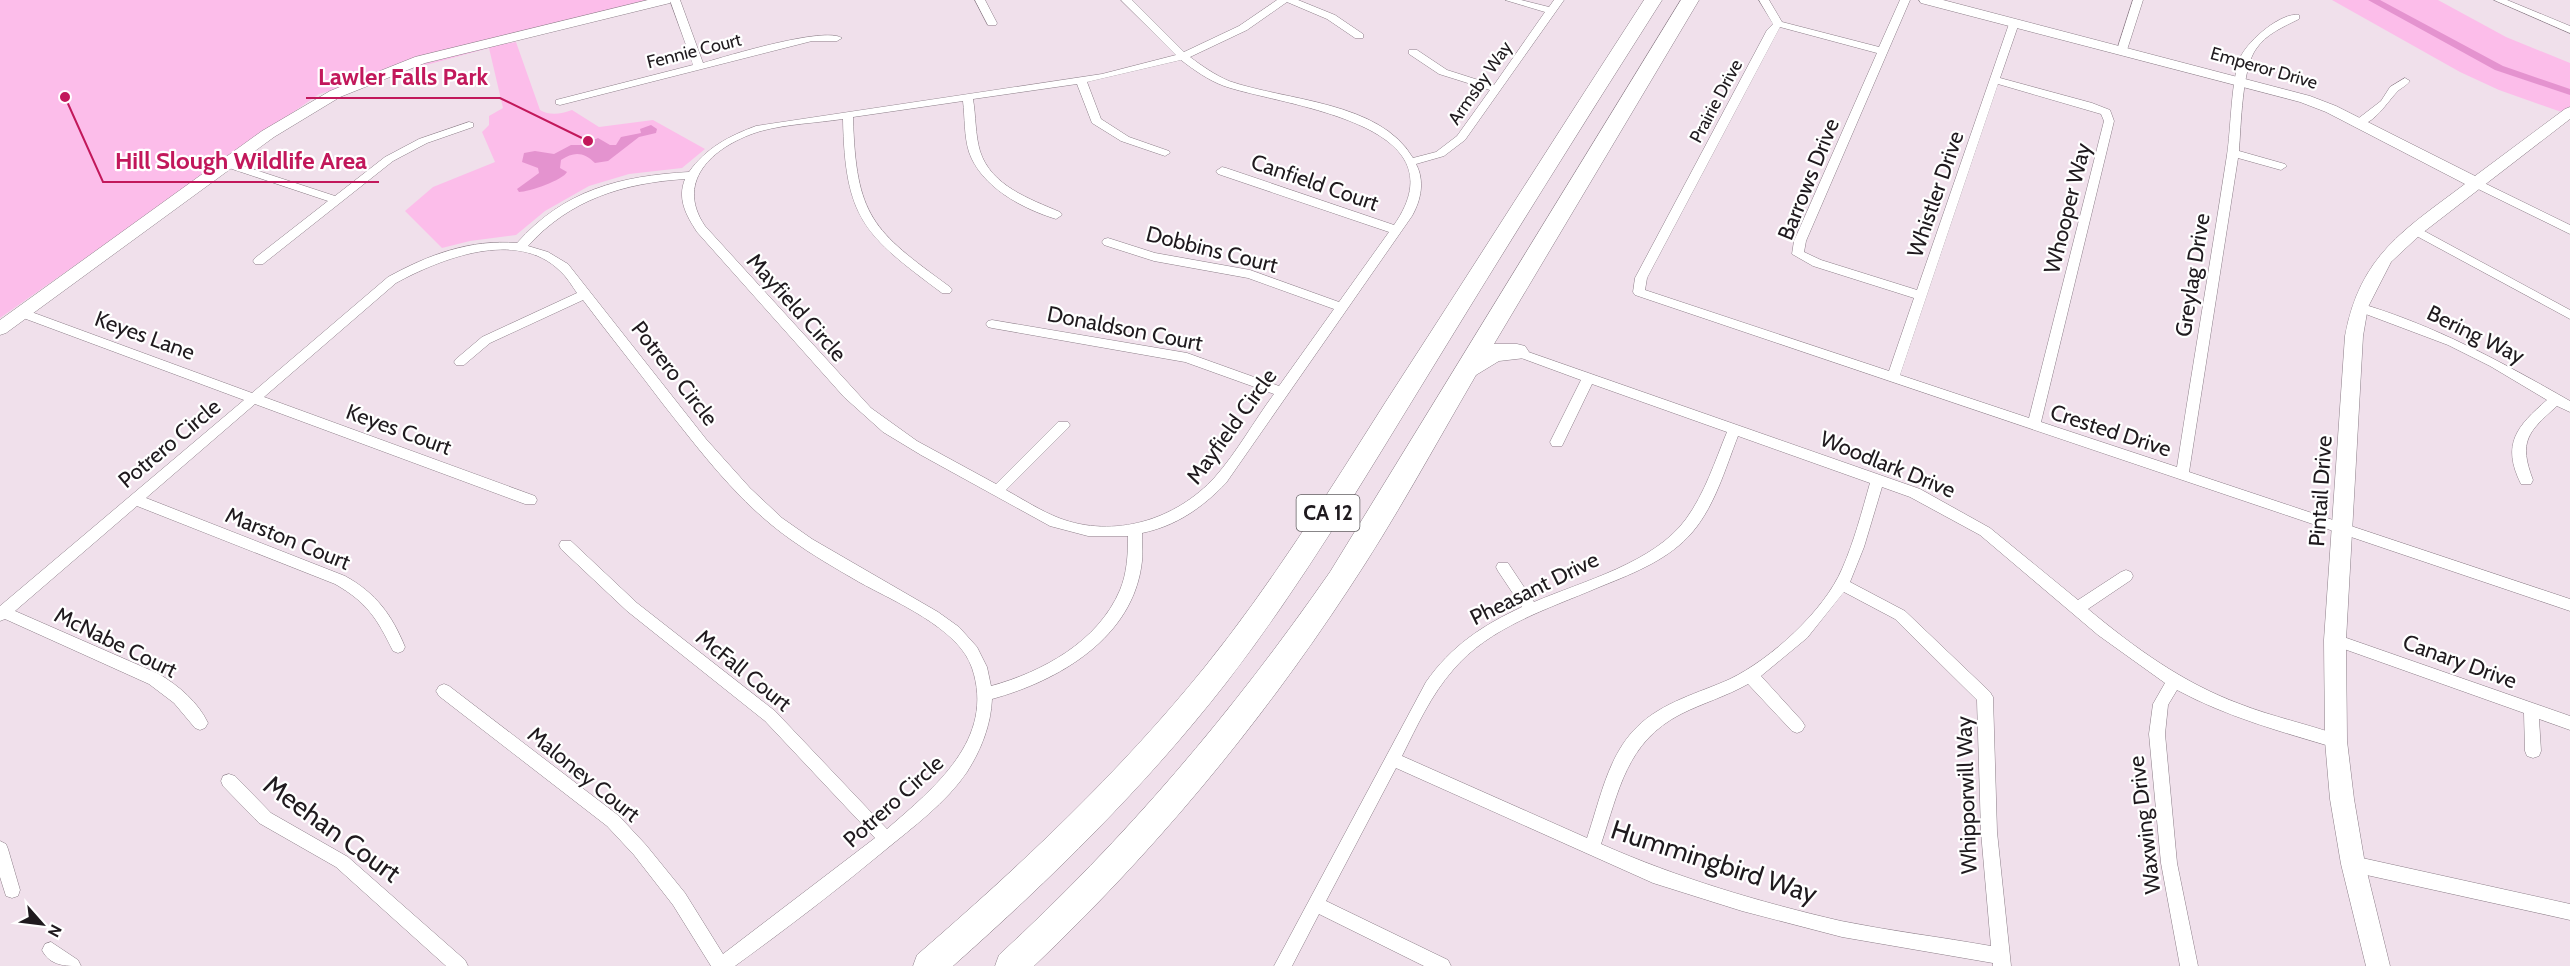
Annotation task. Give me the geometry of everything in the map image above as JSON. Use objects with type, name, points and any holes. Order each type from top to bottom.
[{"type":"highway","name":"CA 12","points":[[929,966],[1054,852],[1123,780],[1173,725],[1257,620],[1361,462],[1653,0]]},
{"type":"highway","name":"CA 12","points":[[1011,966],[1102,877],[1163,811],[1256,700],[1340,580],[1690,0]]},
{"type":"highway","points":[[1503,310],[1502,331],[1517,352]]},
{"type":"highway","points":[[1467,369],[1494,354],[1517,352]]},
{"type":"street","points":[[0,329],[308,108],[394,69],[444,53],[665,0]]},
{"type":"street","points":[[675,0],[699,66]]},
{"type":"street","points":[[980,0],[992,23]]},
{"type":"street","points":[[1126,0],[1194,65],[1225,82],[1338,113],[1370,125],[1394,141],[1411,162]]},
{"type":"street","points":[[520,247],[540,225],[560,210],[600,189],[648,177],[693,175],[713,152],[743,134],[780,124],[1081,81],[1132,70],[1183,56],[1243,28],[1284,0]]},
{"type":"street","points":[[1290,0],[1317,10],[1359,36]]},
{"type":"street","points":[[1510,0],[1551,11]]},
{"type":"street","name":"Armsby Way","points":[[1411,162],[1427,159],[1451,147],[1461,138],[1559,0]]},
{"type":"street","points":[[1764,0],[1778,24],[1882,51]]},
{"type":"street","name":"Barrows Drive","points":[[1905,0],[1800,242],[1798,254],[1817,263],[1920,295]]},
{"type":"street","name":"Emperor Drive","points":[[1926,0],[2306,99],[2360,123],[2570,231]]},
{"type":"street","points":[[2122,50],[2138,0]]},
{"type":"street","points":[[2499,0],[2570,30]]},
{"type":"street","name":"Greylag Drive","points":[[2182,475],[2233,153],[2240,80],[2246,55],[2260,36],[2295,17]]},
{"type":"street","name":"Whistler Drive","points":[[1893,378],[2014,22]]},
{"type":"street","name":"Prairie Drive","points":[[1639,292],[1641,278],[1772,30],[1778,24]]},
{"type":"street","name":"Fennie Court","points":[[560,102],[812,38],[837,38]]},
{"type":"street","points":[[1413,52],[1443,72],[1497,89]]},
{"type":"street","name":"Whooper Way","points":[[1995,80],[2088,105],[2106,112],[2109,121],[2033,426]]},
{"type":"street","points":[[1081,81],[1096,121],[1125,139],[1165,153]]},
{"type":"street","points":[[2360,123],[2385,103],[2394,89],[2405,81]]},
{"type":"street","points":[[968,98],[977,159],[986,172],[1008,192],[1056,215]]},
{"type":"street","name":"Pintail Drive","points":[[2378,966],[2353,864],[2342,800],[2336,741],[2334,678],[2354,336],[2359,308],[2385,258],[2415,230],[2570,112]]},
{"type":"street","points":[[848,114],[851,182],[862,215],[886,243],[946,290]]},
{"type":"street","points":[[259,261],[403,151],[469,124]]},
{"type":"street","points":[[2233,153],[2281,166]]},
{"type":"street","name":"Mayfield Circle","points":[[693,175],[688,187],[687,200],[691,213],[701,229],[856,401],[896,434],[1065,526],[1090,531],[1118,532],[1135,530],[1181,514],[1201,501],[1221,478],[1413,206],[1416,196],[1415,174],[1411,162]]},
{"type":"street","points":[[227,164],[336,200]]},
{"type":"street","name":"Canfield Court","points":[[1222,171],[1396,230]]},
{"type":"street","points":[[2415,230],[2570,315]]},
{"type":"street","name":"Dobbins Court","points":[[1108,242],[1154,256],[1250,274],[1341,307]]},
{"type":"street","name":"Potrero Circle","points":[[1,614],[392,280],[436,256],[486,246],[520,247],[553,258],[564,267],[699,439],[753,500],[789,529],[838,562],[941,622],[962,639],[975,657],[985,694],[984,714],[975,744],[962,767],[944,790],[761,938],[721,966]]},
{"type":"street","name":"Crested Drive","points":[[1639,292],[2570,605]]},
{"type":"street","points":[[460,362],[486,340],[585,294]]},
{"type":"street","name":"Bering Way","points":[[2359,308],[2452,342],[2570,407]]},
{"type":"street","name":"Keyes Lane","points":[[22,313],[254,398]]},
{"type":"street","name":"Donaldson Court","points":[[992,324],[1187,358],[1281,392]]},
{"type":"street","name":"Woodlark Drive","points":[[1517,352],[1878,478],[1936,504],[1992,537],[2106,634],[2174,681],[2225,706],[2336,741]]},
{"type":"street","points":[[1557,442],[1589,377]]},
{"type":"street","name":"Keyes Court","points":[[254,398],[530,500]]},
{"type":"street","points":[[2526,480],[2518,453],[2519,441],[2525,430],[2556,399]]},
{"type":"street","points":[[997,491],[1063,425]]},
{"type":"street","name":"Pheasant Drive","points":[[1283,966],[1427,693],[1446,666],[1468,646],[1492,630],[1532,610],[1653,558],[1675,541],[1698,513],[1735,428]]},
{"type":"street","points":[[1591,848],[1620,769],[1631,746],[1643,731],[1657,720],[1750,675],[1805,631],[1842,584],[1849,570],[1878,478]]},
{"type":"street","name":"Marston Court","points":[[135,499],[340,580],[362,592],[389,624],[398,647]]},
{"type":"street","points":[[985,694],[1031,681],[1059,666],[1101,633],[1126,594],[1134,568],[1137,544],[1135,530]]},
{"type":"street","name":"McFall Court","points":[[566,545],[632,607],[770,716],[886,839]]},
{"type":"street","points":[[1503,567],[1532,610]]},
{"type":"street","points":[[2077,609],[2126,576]]},
{"type":"street","name":"Whipporwill Way","points":[[1842,584],[1900,615],[1985,697],[1986,799],[1991,878],[2001,961]]},
{"type":"street","name":"McNabe Court","points":[[1,614],[154,678],[188,705],[200,723]]},
{"type":"street","name":"Canary Drive","points":[[2335,640],[2570,723]]},
{"type":"street","points":[[1750,675],[1797,726]]},
{"type":"street","name":"Waxwing Drive","points":[[2174,681],[2161,704],[2157,734],[2169,863],[2189,966]]},
{"type":"street","name":"Maloney Court","points":[[444,691],[612,821],[640,850],[679,899],[721,966]]},
{"type":"street","points":[[2531,710],[2534,751]]},
{"type":"street","name":"Hummingbird Way","points":[[1392,759],[1653,874],[1794,917],[1842,929],[2001,961]]},
{"type":"street","name":"Meehan Court","points":[[229,781],[265,818],[342,862],[459,966]]},
{"type":"street","points":[[0,849],[12,890]]},
{"type":"street","points":[[2353,864],[2570,912]]},
{"type":"street","points":[[1317,904],[1442,966]]},
{"type":"street","points":[[51,950],[72,966]]},
{"type":"shaded area","points":[[0,0],[663,0],[505,44],[516,42],[540,110],[556,114],[572,110],[599,127],[653,120],[705,149],[682,168],[629,174],[589,186],[545,211],[516,235],[470,241],[442,248],[405,211],[433,187],[495,162],[482,132],[489,125],[489,116],[503,108],[489,48],[319,94],[0,318]]},
{"type":"shaded area","points":[[2332,0],[2438,0],[2506,37],[2570,63],[2570,115],[2499,90],[2460,72]]},
{"type":"shaded area","points":[[651,125],[657,129],[656,133],[639,137],[608,161],[595,163],[583,155],[570,155],[561,160],[560,168],[567,172],[564,175],[530,190],[519,192],[517,189],[539,173],[538,168],[522,162],[524,153],[535,151],[554,154],[571,145],[582,145],[598,138],[610,145],[616,145],[621,137],[641,133],[640,129]]},
{"type":"waterway","points":[[2373,0],[2499,68],[2570,92]]},
{"type":"place","name":"Hill Slough Wildlife Area","points":[[65,97]]},
{"type":"place","name":"Lawler Falls Park","points":[[588,141]]}]
